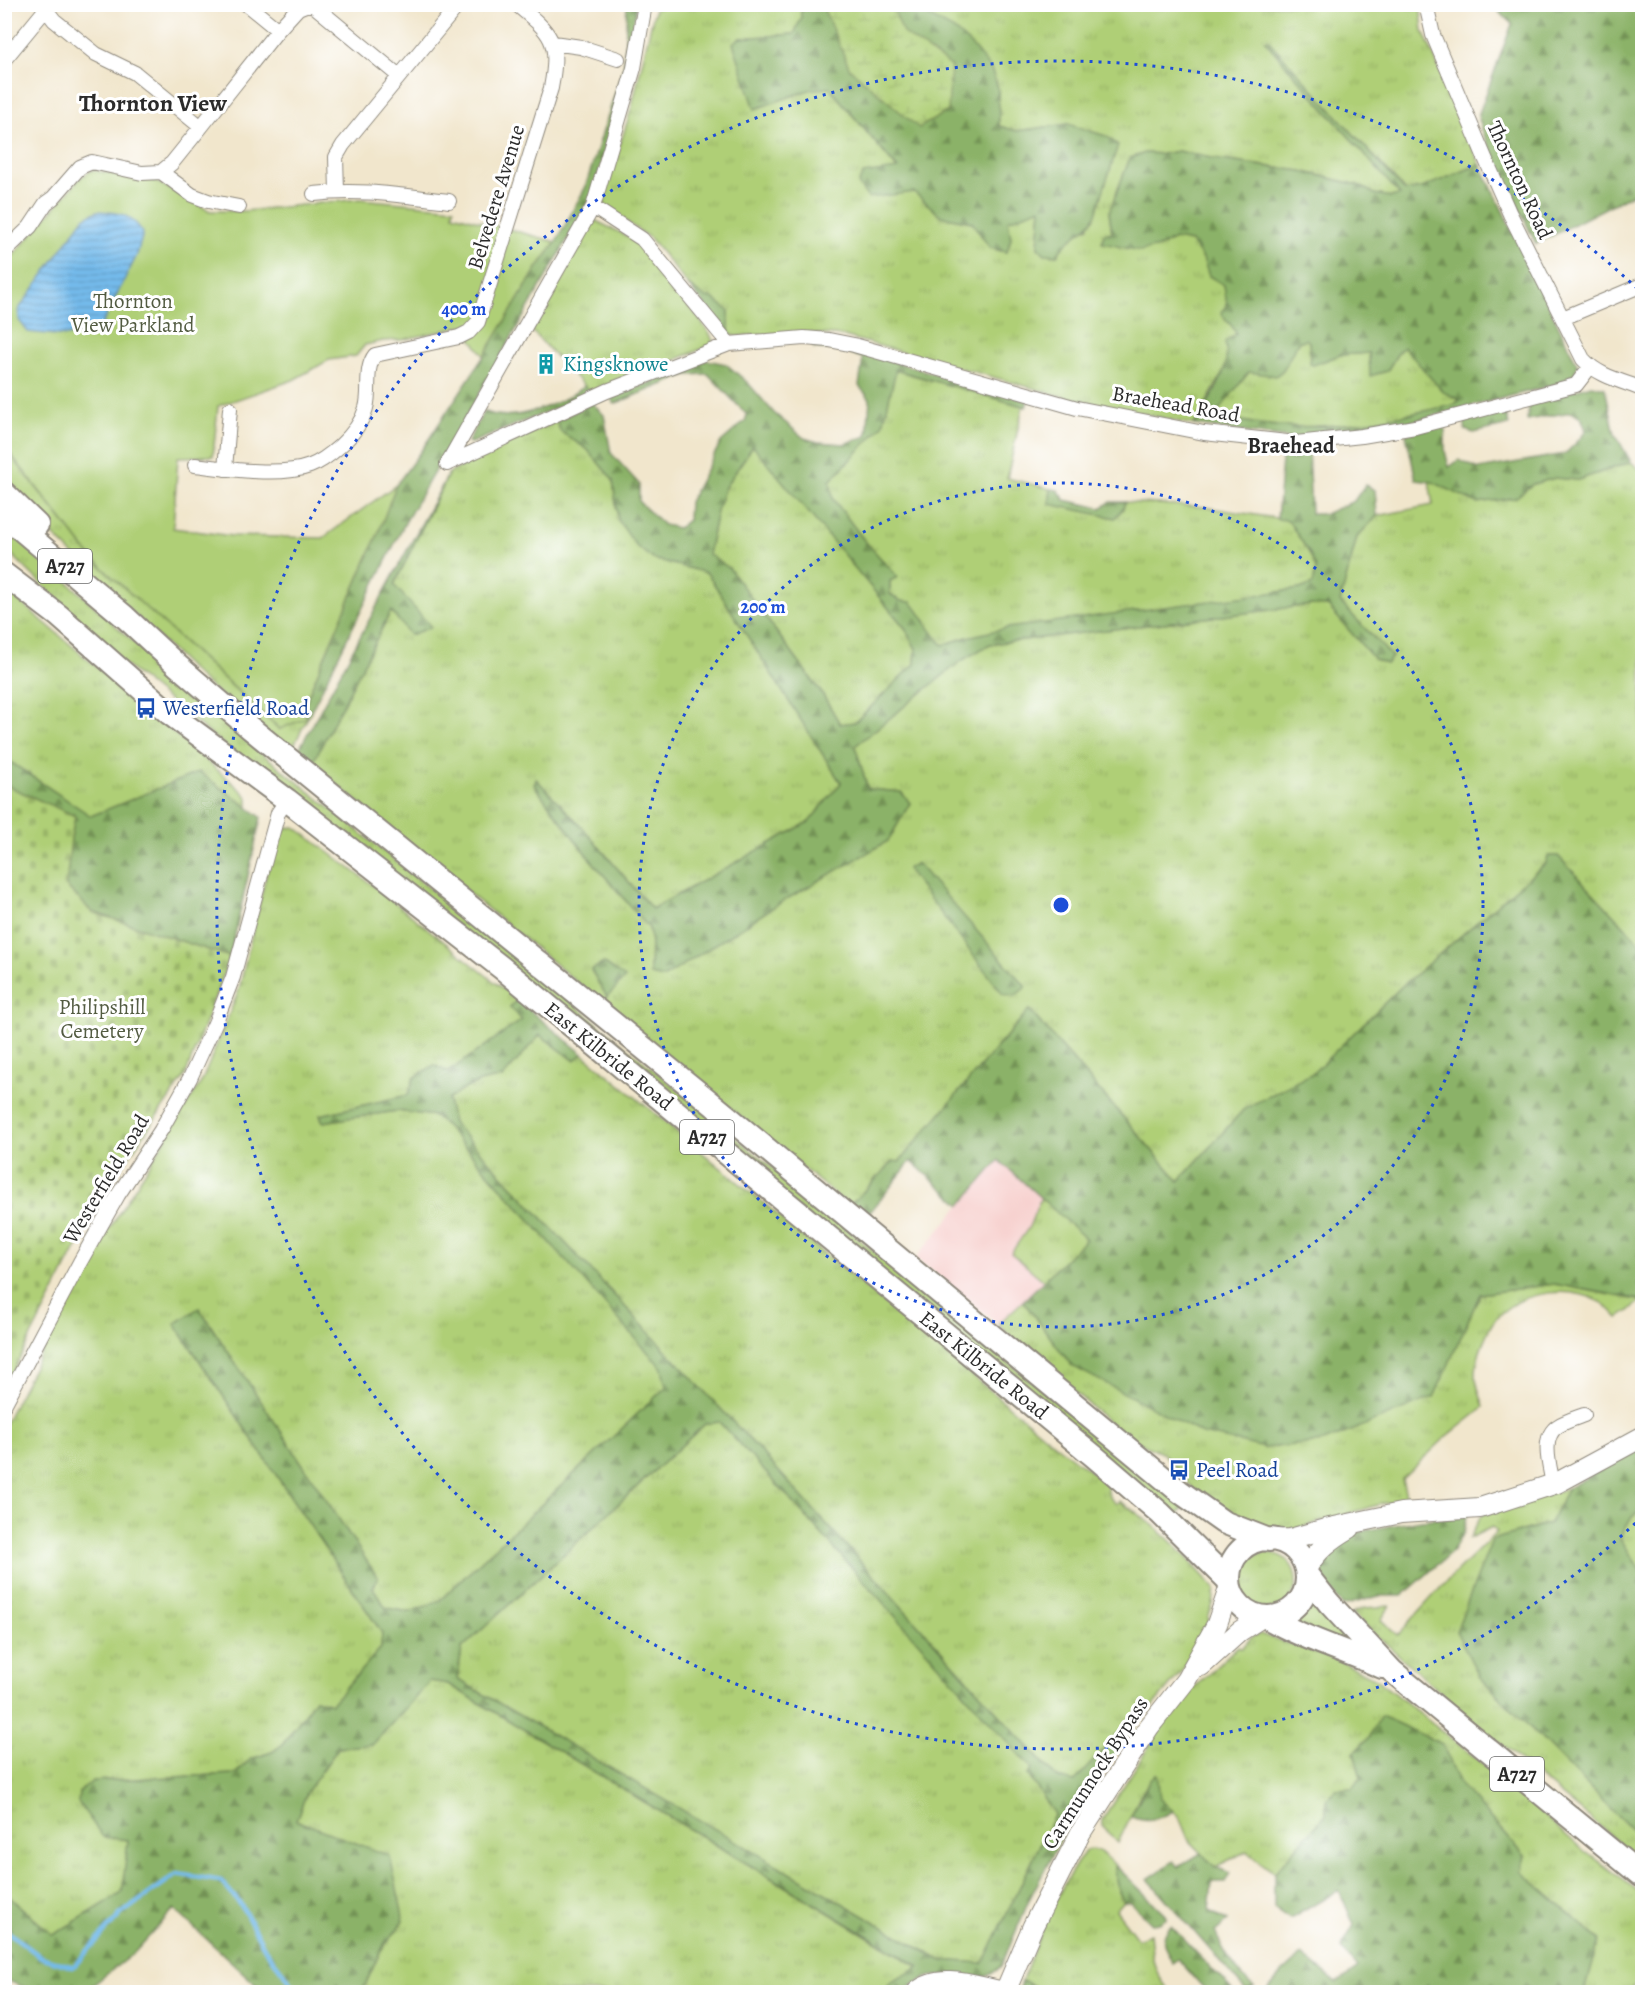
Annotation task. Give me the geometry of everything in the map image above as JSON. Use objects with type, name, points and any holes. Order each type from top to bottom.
[{"type":"main road","name":"East Kilbride Road","points":[[4,493],[125,617],[177,666],[249,727],[710,1102],[1179,1491],[1223,1522],[1271,1540]]},
{"type":"main road","name":"East Kilbride Road","points":[[4,515],[125,617]]},
{"type":"main road","name":"East Kilbride Road","points":[[4,559],[59,616]]},
{"type":"main road","name":"East Kilbride Road","points":[[4,574],[59,616],[170,713],[288,800],[493,961],[1095,1457],[1168,1520],[1230,1583]]},
{"type":"main road","points":[[1360,1523],[1326,1544],[1312,1558],[1306,1572],[1305,1589],[1297,1604],[1280,1615],[1265,1617],[1246,1610],[1238,1603],[1230,1583],[1231,1568],[1234,1559],[1242,1550],[1256,1542],[1290,1539],[1401,1513],[1480,1508],[1553,1484],[1642,1437]]},
{"type":"main road","points":[[1271,1540],[1281,1542],[1293,1549],[1300,1556],[1306,1572]]},
{"type":"main road","name":"A727","points":[[1306,1572],[1329,1603],[1392,1671],[1642,1876]]},
{"type":"main road","name":"Carmunnock Bypass","points":[[1005,1992],[1033,1926],[1081,1832],[1149,1727],[1186,1680],[1212,1635],[1230,1583]]},
{"type":"main road","name":"Carmunnock Bypass","points":[[1186,1680],[1240,1631],[1265,1617]]},
{"type":"main road","name":"A727","points":[[1265,1617],[1289,1630],[1392,1671]]},
{"type":"main road","points":[[916,1992],[922,1988],[951,1981],[1005,1992]]},
{"type":"street","points":[[246,4],[278,30]]},
{"type":"street","points":[[4,252],[30,227],[46,202],[53,198],[80,167],[92,162],[142,173],[161,172],[172,163],[298,8],[310,4],[399,76]]},
{"type":"street","points":[[337,191],[336,157],[343,145],[459,4]]},
{"type":"street","points":[[516,4],[541,25],[553,43],[580,47],[618,59]]},
{"type":"street","points":[[645,4],[634,68],[593,207],[642,240],[729,344]]},
{"type":"street","name":"Thornton Road","points":[[1426,4],[1437,45],[1510,214],[1583,359],[1590,367]]},
{"type":"street","points":[[4,60],[44,8],[54,20],[100,57],[135,73],[201,128]]},
{"type":"street","name":"Belvedere Avenue","points":[[195,465],[225,469],[293,471],[310,466],[327,457],[349,438],[366,410],[369,364],[375,355],[459,337],[469,332],[478,322],[551,88],[556,64],[553,43]]},
{"type":"street","points":[[161,172],[192,195],[208,201],[239,207]]},
{"type":"street","points":[[314,194],[368,191],[448,201]]},
{"type":"street","name":"Braehead Road","points":[[593,207],[447,464],[608,391],[729,344],[804,338],[829,340],[1077,408],[1204,433],[1296,443],[1362,436],[1426,424],[1576,385],[1590,367]]},
{"type":"street","points":[[1563,318],[1642,285]]},
{"type":"street","points":[[1590,367],[1611,378],[1642,389]]},
{"type":"street","points":[[225,469],[230,409]]},
{"type":"street","name":"Westerfield Road","points":[[4,1405],[118,1195],[161,1130],[190,1078],[212,1031],[233,977],[278,813],[288,800]]},
{"type":"street","points":[[1553,1484],[1547,1445],[1550,1434],[1557,1426],[1584,1415]]},
{"type":"shaded area","points":[[999,1159],[1041,1197],[1029,1227],[1012,1253],[1044,1281],[998,1324],[916,1258]]},
{"type":"green space","points":[[656,4],[801,5],[801,18],[795,34],[741,38],[812,89],[830,88],[914,192],[941,216],[972,222],[990,248],[1006,252],[1011,238],[1007,220],[1041,208],[1038,247],[1057,255],[1070,238],[1089,227],[1068,124],[1017,131],[999,126],[998,88],[911,5],[1420,5],[1423,31],[1480,164],[1422,188],[1406,191],[1267,40],[1266,42],[1401,195],[1391,197],[1375,194],[1358,185],[1301,171],[1220,160],[1178,151],[1163,154],[1145,153],[1130,158],[1109,212],[1112,232],[1159,247],[1175,239],[1191,242],[1203,258],[1209,276],[1224,284],[1227,305],[1225,320],[1234,326],[1236,334],[1228,353],[1226,367],[1194,425],[1062,396],[844,336],[806,333],[735,336],[729,333],[729,311],[711,297],[706,298],[687,284],[651,239],[605,206],[603,198],[631,110]]},
{"type":"green space","points":[[627,5],[636,5],[627,73],[592,197],[406,521],[308,717],[301,712],[379,531],[396,485],[484,356],[537,268],[556,242],[585,188],[624,65]]},
{"type":"green space","points":[[801,5],[822,5],[850,69],[951,66],[902,33],[892,5],[911,5],[954,30],[972,46],[991,69],[998,88],[999,126],[1017,131],[1068,124],[1106,136],[1118,145],[1095,217],[1066,243],[1057,255],[1045,254],[1038,247],[1041,208],[1008,220],[1011,238],[1007,252],[990,248],[972,222],[941,216],[914,192],[868,198],[858,184],[863,174],[898,169],[830,88],[812,89],[755,109],[733,43],[740,38],[794,34],[801,18]]},
{"type":"green space","points":[[822,5],[892,5],[903,33],[951,66],[948,111],[919,128],[850,69]]},
{"type":"green space","points":[[1507,5],[1642,5],[1642,189],[1536,244],[1484,135],[1478,116],[1512,24],[1499,12]]},
{"type":"green space","points":[[1268,40],[1405,191],[1422,188],[1480,164],[1577,364],[1575,374],[1557,384],[1386,428],[1295,439],[1194,425],[1222,375],[1227,353],[1225,342],[1236,334],[1221,312],[1227,305],[1224,285],[1209,276],[1203,258],[1191,242],[1175,239],[1159,247],[1141,251],[1102,243],[1104,234],[1112,232],[1109,212],[1130,158],[1145,153],[1163,154],[1178,151],[1220,160],[1301,171],[1358,185],[1375,194],[1391,197],[1400,195],[1265,41]],"holes":[[[1306,339],[1309,342],[1310,364],[1313,365],[1340,355],[1369,353],[1370,376],[1387,371],[1404,347],[1443,392],[1460,400],[1453,405],[1405,415],[1357,423],[1309,427],[1254,423],[1215,415],[1249,372],[1276,376],[1283,370],[1298,342]]]},
{"type":"green space","name":"Thornton View Parkland","points":[[92,170],[155,181],[210,211],[245,211],[360,199],[454,208],[453,214],[556,242],[537,268],[484,356],[462,326],[402,340],[365,345],[356,356],[329,360],[293,380],[218,406],[213,456],[178,457],[173,528],[232,536],[323,538],[396,485],[379,531],[301,711],[308,717],[280,729],[88,553],[5,447],[5,265],[81,177]]},
{"type":"green space","points":[[594,220],[635,240],[663,270],[710,334],[714,344],[593,393],[529,328]]},
{"type":"green space","points":[[687,284],[706,298],[711,297],[729,311],[729,333]]},
{"type":"green space","points":[[1307,339],[1313,365],[1340,355],[1369,353],[1371,375],[1387,371],[1404,347],[1460,399],[1454,405],[1382,419],[1309,427],[1254,423],[1214,415],[1249,372],[1283,370],[1298,342]]},
{"type":"green space","points":[[814,343],[840,346],[1028,401],[1026,407],[896,370],[883,425],[830,481],[833,499],[864,540],[898,577],[890,581],[890,594],[901,601],[911,602],[943,645],[1007,628],[1300,589],[1313,584],[1316,568],[1310,554],[1288,520],[1277,519],[1283,448],[1308,448],[1311,514],[1325,514],[1354,501],[1365,485],[1375,490],[1377,516],[1357,537],[1340,602],[1392,657],[1386,664],[1374,659],[1328,606],[1311,605],[990,644],[961,661],[855,746],[868,789],[901,792],[910,803],[888,841],[780,903],[663,978],[650,975],[649,928],[586,854],[534,785],[536,779],[582,827],[652,909],[809,822],[841,783],[707,573],[653,559],[636,546],[618,520],[613,480],[587,449],[561,432],[556,421],[592,403],[604,415],[611,453],[639,484],[639,502],[664,525],[678,528],[688,520],[689,502],[721,442],[745,421],[747,415],[708,374],[686,375],[614,404],[611,398],[707,360],[726,364],[748,383],[774,413],[804,438],[818,442],[844,444],[867,436],[870,399],[859,386],[863,358],[840,350],[814,348]],"holes":[[[753,446],[905,628],[916,649],[915,664],[855,722],[840,724],[823,695],[729,568],[708,554],[718,507],[725,487]]]},
{"type":"green space","points":[[895,370],[1023,406],[1007,478],[1051,489],[1050,504],[1115,518],[1123,509],[1125,502],[1204,507],[1288,520],[1310,554],[1316,568],[1314,584],[1300,589],[967,637],[943,645],[931,633],[923,617],[890,594],[890,580],[897,577],[864,540],[833,499],[830,481],[883,425]]},
{"type":"green space","points":[[1591,385],[1605,388],[1615,434],[1631,462],[1578,480],[1555,478],[1533,484],[1515,498],[1477,503],[1433,482],[1416,480],[1406,434],[1443,425],[1449,467],[1459,460],[1479,469],[1565,454],[1586,430],[1581,417],[1571,412],[1527,420],[1529,404]]},
{"type":"green space","points":[[584,386],[593,393],[471,443],[468,442],[484,411],[495,415],[521,414],[550,406]]},
{"type":"green space","points":[[1505,411],[1509,425],[1474,433],[1465,430],[1465,419]]},
{"type":"green space","points":[[556,421],[561,432],[587,449],[613,480],[618,520],[653,559],[707,572],[841,783],[809,822],[652,909],[582,827],[536,779],[535,785],[586,854],[649,928],[650,974],[888,841],[910,803],[901,792],[868,789],[855,746],[961,661],[990,644],[1311,605],[1328,606],[1374,659],[1386,664],[1392,657],[1340,602],[1357,537],[1377,516],[1433,505],[1429,481],[1515,498],[1533,484],[1555,478],[1578,480],[1631,462],[1642,471],[1642,945],[1558,856],[1548,856],[1546,863],[1401,987],[1313,1073],[1244,1109],[1179,1181],[1029,1010],[898,1163],[893,1161],[849,1206],[312,764],[391,611],[394,585],[449,473]],"holes":[[[604,963],[621,981],[607,996],[591,970]]]},
{"type":"green space","points":[[753,445],[905,628],[916,649],[915,664],[855,722],[840,724],[823,695],[729,568],[708,554],[718,507],[725,487]]},
{"type":"green space","points":[[4,447],[88,553],[279,729],[308,717],[291,751],[202,680],[5,488]]},
{"type":"green space","points":[[449,473],[394,585],[431,627],[410,635],[391,611],[312,764],[297,753]]},
{"type":"green space","points":[[1051,489],[1058,490],[1065,500],[1101,508],[1110,502],[1125,502],[1115,518],[1049,504]]},
{"type":"green space","points":[[4,524],[208,710],[582,1011],[1184,1507],[1177,1515],[119,660],[5,548]]},
{"type":"green space","points":[[4,588],[243,792],[248,798],[248,807],[199,772],[91,816],[5,758]]},
{"type":"green space","points":[[4,758],[91,816],[199,772],[261,817],[230,957],[92,912],[66,886],[75,816],[5,785]]},
{"type":"green space","name":"Philipshill Cemetery","points":[[5,785],[75,816],[66,886],[92,912],[230,957],[185,1076],[107,1188],[5,1387]]},
{"type":"green space","points":[[295,827],[383,893],[517,1000],[510,1007],[522,1020],[448,1072],[414,1078],[408,1095],[320,1115],[323,1122],[397,1111],[435,1116],[663,1368],[666,1387],[439,1601],[410,1612],[386,1608],[373,1588],[378,1578],[199,1308],[175,1324],[382,1633],[381,1648],[331,1704],[315,1699],[283,1744],[272,1752],[251,1759],[235,1774],[93,1781],[128,1840],[123,1893],[53,1935],[5,1893],[4,1425],[62,1312],[106,1234],[202,1081],[239,990],[274,842],[287,828]]},
{"type":"green space","points":[[1548,856],[1558,856],[1642,945],[1642,1300],[1554,1284],[1480,1294],[1434,1397],[1324,1442],[1265,1448],[1203,1434],[1072,1366],[1023,1301],[1086,1239],[999,1160],[961,1205],[911,1161],[867,1216],[849,1206],[894,1161],[899,1162],[1029,1010],[1179,1181],[1244,1109],[1313,1073],[1401,987],[1546,863]]},
{"type":"green space","points":[[917,863],[1026,987],[1015,996],[1003,994],[907,869]]},
{"type":"green space","points":[[604,963],[625,978],[607,997],[591,970]]},
{"type":"green space","points":[[517,1000],[583,1054],[574,1060],[540,1035],[502,1078],[473,1085],[448,1100],[453,1123],[762,1453],[1057,1778],[1074,1782],[1122,1729],[1129,1734],[1089,1790],[1076,1799],[1069,1809],[1068,1825],[1030,1898],[1001,1966],[993,1973],[978,1978],[933,1976],[900,1992],[885,1992],[890,1983],[920,1967],[448,1684],[430,1681],[373,1744],[338,1748],[307,1792],[296,1820],[390,1856],[404,1921],[381,1950],[362,1992],[264,1992],[174,1909],[135,1952],[84,1992],[38,1992],[5,1980],[4,1893],[53,1935],[122,1893],[128,1840],[103,1837],[78,1802],[79,1792],[93,1781],[235,1774],[251,1759],[272,1752],[283,1744],[315,1699],[331,1704],[381,1648],[382,1633],[175,1324],[199,1308],[378,1578],[373,1588],[386,1608],[410,1612],[439,1601],[666,1387],[662,1368],[435,1116],[397,1111],[323,1122],[320,1115],[408,1095],[414,1078],[434,1065],[448,1072],[522,1020],[510,1007]],"holes":[[[719,1422],[1032,1769],[1028,1775],[1055,1814],[983,1963],[940,1960],[457,1679],[462,1648],[705,1424]]]},
{"type":"green space","points":[[540,1035],[574,1060],[583,1054],[1062,1450],[1107,1484],[1109,1497],[1116,1504],[1119,1501],[1159,1531],[1182,1552],[1215,1589],[1208,1619],[1212,1623],[1181,1672],[1129,1734],[1122,1730],[1074,1783],[1057,1778],[762,1453],[453,1123],[448,1100],[473,1085],[502,1078]]},
{"type":"green space","points":[[1041,1197],[1087,1239],[1044,1281],[1011,1253],[1029,1227]]},
{"type":"green space","points":[[1554,1284],[1642,1301],[1618,1318],[1601,1302],[1563,1292],[1536,1295],[1512,1305],[1491,1325],[1480,1351],[1476,1380],[1484,1407],[1445,1438],[1402,1479],[1408,1504],[1384,1503],[1279,1532],[1246,1520],[1196,1492],[1164,1454],[1126,1437],[998,1324],[1023,1301],[1072,1366],[1434,1397],[1480,1294]]},
{"type":"green space","points":[[719,1422],[1033,1769],[1028,1775],[1055,1813],[983,1964],[940,1960],[457,1679],[462,1648],[705,1424]]},
{"type":"green space","points":[[1642,1447],[1642,1509],[1632,1517],[1620,1538],[1642,1573],[1642,1838],[1479,1676],[1456,1631],[1492,1540],[1550,1523],[1568,1488]]},
{"type":"green space","points":[[1568,1488],[1550,1523],[1492,1540],[1479,1676],[1642,1838],[1642,1860],[1495,1739],[1352,1613],[1365,1608],[1390,1606],[1381,1620],[1398,1635],[1443,1585],[1497,1532],[1492,1527],[1470,1538],[1481,1515]]},
{"type":"green space","points":[[1642,1509],[1642,1573],[1620,1538],[1632,1517]]},
{"type":"green space","points":[[1467,1516],[1464,1532],[1451,1553],[1402,1596],[1379,1596],[1343,1606],[1319,1577],[1318,1566],[1327,1555],[1353,1533],[1421,1520]]},
{"type":"green space","points":[[1268,1553],[1279,1555],[1288,1561],[1294,1570],[1296,1581],[1294,1592],[1288,1601],[1279,1607],[1268,1609],[1257,1607],[1248,1601],[1242,1592],[1240,1581],[1242,1570],[1248,1561],[1257,1555]]},
{"type":"green space","points":[[1310,1601],[1369,1653],[1290,1622],[1306,1610]]},
{"type":"green space","points":[[1260,1634],[1341,1661],[1377,1680],[1506,1782],[1583,1850],[1642,1894],[1642,1984],[1639,1981],[1629,1992],[1585,1992],[1599,1939],[1520,1871],[1525,1856],[1461,1786],[1442,1744],[1381,1716],[1369,1737],[1354,1753],[1361,1777],[1352,1789],[1336,1789],[1326,1800],[1326,1815],[1274,1873],[1247,1851],[1215,1867],[1189,1841],[1179,1817],[1160,1799],[1150,1780],[1118,1843],[1102,1826],[1102,1820],[1169,1715],[1238,1646],[1242,1648],[1252,1637]]},
{"type":"green space","points":[[430,1681],[448,1684],[920,1968],[890,1983],[885,1992],[362,1992],[381,1950],[404,1921],[296,1820],[307,1792],[338,1748],[373,1744]]},
{"type":"green space","points":[[1381,1716],[1442,1744],[1461,1786],[1525,1856],[1521,1871],[1599,1940],[1585,1992],[1266,1992],[1281,1974],[1302,1955],[1337,1983],[1358,1968],[1341,1948],[1354,1925],[1339,1890],[1290,1919],[1274,1908],[1274,1873],[1326,1815],[1326,1800],[1336,1789],[1352,1788],[1361,1777],[1354,1753],[1369,1737]]},
{"type":"green space","points":[[1157,1773],[1160,1799],[1173,1811],[1152,1819],[1131,1816],[1150,1780]]},
{"type":"green space","points":[[1086,1850],[1099,1851],[1115,1865],[1118,1888],[1124,1901],[1116,1910],[1138,1939],[1150,1933],[1154,1965],[1160,1978],[1171,1992],[1040,1992],[1041,1989],[1022,1981],[1057,1897]]},
{"type":"green space","points":[[1201,1853],[1215,1867],[1230,1873],[1225,1882],[1212,1882],[1209,1911],[1228,1921],[1215,1932],[1232,1962],[1254,1987],[1246,1991],[1148,1879],[1174,1861],[1179,1867]]},
{"type":"green space","points":[[1115,1865],[1167,1918],[1152,1924],[1130,1902],[1124,1901],[1118,1888]]},
{"type":"green space","points":[[1171,1926],[1234,1992],[1207,1992],[1178,1959],[1172,1963],[1164,1940],[1164,1935]]},
{"type":"green space","points":[[1022,1981],[1041,1990],[1040,1992],[1019,1992]]},
{"type":"water","points":[[97,211],[124,215],[143,233],[137,255],[100,328],[67,336],[28,332],[19,320],[19,309],[84,218]]},
{"type":"waterway","points":[[4,1929],[41,1957],[73,1967],[121,1914],[177,1874],[221,1881],[241,1905],[265,1949],[298,1992]]},
{"type":"place","name":"Kingsknowe","points":[[546,364]]},
{"type":"place","name":"Westerfield Road","points":[[146,708]]},
{"type":"place","name":"Peel Road","points":[[1179,1470]]},
{"type":"district","name":"Thornton View","points":[[153,103]]},
{"type":"district","name":"Braehead","points":[[1291,445]]}]
